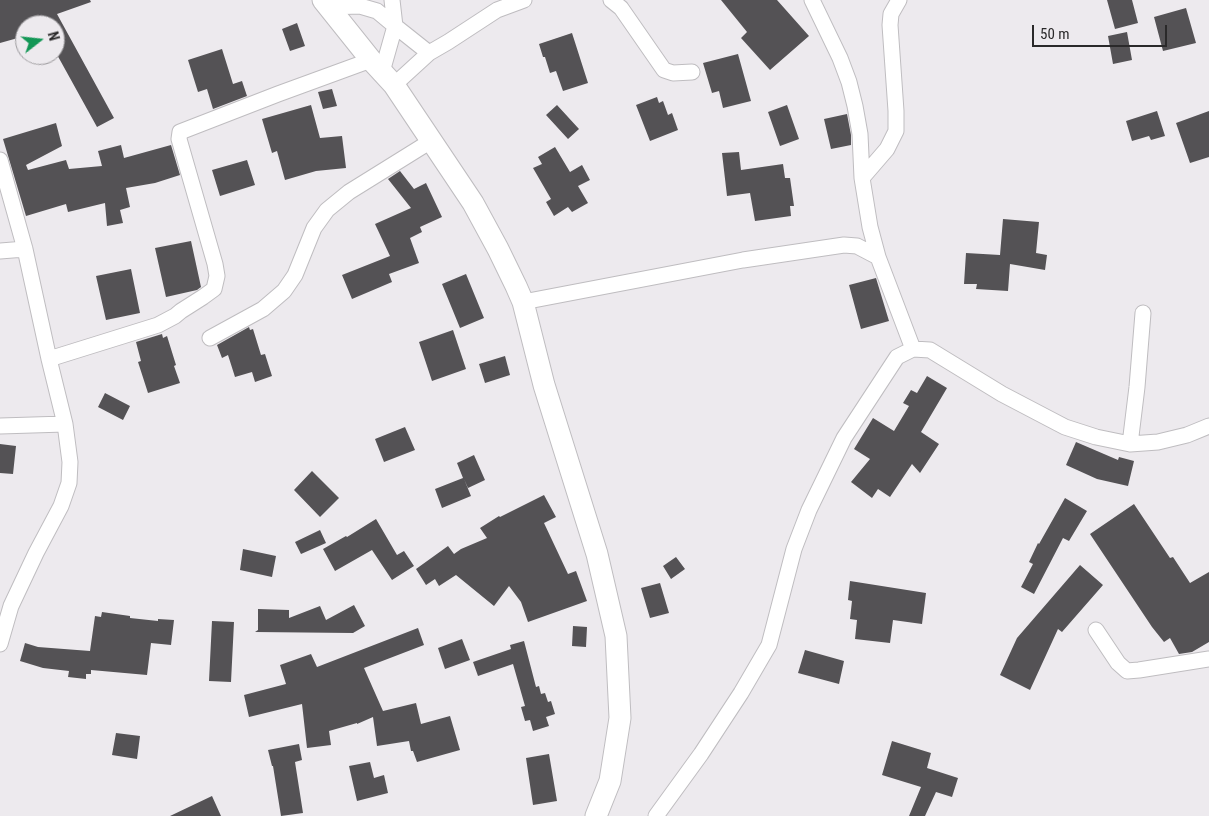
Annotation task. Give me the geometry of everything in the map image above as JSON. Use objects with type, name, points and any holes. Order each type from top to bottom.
[{"type":"street","points":[[382,72],[395,26],[392,0]]},
{"type":"street","points":[[49,359],[158,325],[175,316],[214,289],[217,276],[215,264],[178,139],[180,132],[382,72],[429,53],[497,10],[524,0]]},
{"type":"street","points":[[611,0],[621,8],[664,70],[673,73],[692,72]]},
{"type":"street","points":[[812,0],[840,58],[849,82],[860,134],[862,178],[870,227],[878,257],[913,349]]},
{"type":"street","points":[[862,178],[887,150],[896,131],[890,25],[891,14],[899,0]]},
{"type":"street","points":[[326,3],[360,6],[377,11],[429,53]]},
{"type":"street","points":[[326,3],[382,72],[473,202],[523,302],[544,385],[598,554],[616,636],[620,718],[610,781],[596,816]]},
{"type":"street","points":[[210,338],[263,309],[284,290],[295,275],[314,228],[327,210],[349,192],[430,141]]},
{"type":"street","points":[[0,160],[25,249],[65,424],[70,462],[68,483],[61,506],[11,606],[0,641]]},
{"type":"street","points":[[523,302],[742,260],[844,245],[857,246],[878,257]]},
{"type":"street","points":[[0,251],[25,249]]},
{"type":"street","points":[[1130,444],[1143,313]]},
{"type":"street","points":[[656,816],[741,694],[769,645],[794,549],[809,510],[844,438],[897,356],[913,349],[930,350],[1002,394],[1065,427],[1096,438],[1130,444],[1158,442],[1187,435],[1209,426]]},
{"type":"street","points":[[0,426],[65,424]]},
{"type":"street","points":[[1096,630],[1118,663],[1127,671],[1209,659]]},
{"type":"building","points":[[0,0],[90,0],[91,2],[58,15],[15,15],[15,39],[0,43]]},
{"type":"building","points":[[721,0],[777,0],[809,36],[770,70],[741,38],[747,32]]},
{"type":"building","points":[[1107,0],[1132,0],[1138,23],[1115,29]]},
{"type":"building","points":[[1186,8],[1196,43],[1163,51],[1154,17]]},
{"type":"building","points":[[297,23],[305,46],[290,51],[282,29]]},
{"type":"building","points":[[65,29],[114,118],[97,127],[63,65],[65,65]]},
{"type":"building","points":[[1127,32],[1132,60],[1113,64],[1108,36]]},
{"type":"building","points":[[572,33],[588,83],[563,91],[556,71],[550,73],[539,44]]},
{"type":"building","points":[[222,49],[233,84],[242,81],[247,96],[213,109],[207,89],[198,92],[188,60]]},
{"type":"building","points":[[738,54],[751,101],[723,108],[719,91],[712,93],[703,63]]},
{"type":"building","points":[[332,89],[337,106],[323,109],[318,92]]},
{"type":"building","points":[[657,97],[659,103],[663,101],[668,115],[672,113],[678,130],[650,141],[636,105]]},
{"type":"building","points":[[311,105],[320,138],[342,136],[346,168],[316,171],[285,180],[277,151],[272,153],[262,119]]},
{"type":"building","points":[[557,105],[579,129],[568,139],[546,115]]},
{"type":"building","points":[[787,105],[799,139],[780,146],[768,112]]},
{"type":"building","points":[[1157,111],[1165,136],[1151,140],[1149,136],[1132,141],[1126,121]]},
{"type":"building","points":[[1209,111],[1209,157],[1190,163],[1176,123]]},
{"type":"building","points":[[847,114],[851,145],[831,149],[824,119]]},
{"type":"building","points":[[56,123],[62,146],[26,165],[28,170],[66,160],[69,169],[102,166],[98,151],[121,145],[124,158],[171,145],[180,175],[155,183],[126,188],[130,207],[120,210],[123,223],[107,226],[105,203],[68,212],[66,204],[26,216],[3,139]]},
{"type":"building","points":[[555,147],[570,172],[582,165],[590,180],[578,186],[588,203],[572,212],[568,207],[554,216],[546,202],[551,199],[533,168],[542,164],[538,157]]},
{"type":"building","points":[[739,152],[741,170],[783,164],[785,178],[790,178],[794,206],[790,206],[791,216],[755,221],[750,193],[727,196],[722,153]]},
{"type":"building","points":[[247,160],[255,185],[220,196],[212,170]]},
{"type":"building","points":[[400,171],[414,189],[426,183],[442,217],[420,227],[422,232],[410,238],[419,263],[389,274],[392,282],[352,299],[342,275],[390,256],[375,224],[411,208],[388,179]]},
{"type":"building","points":[[1003,219],[1039,222],[1036,253],[1047,255],[1045,270],[1010,264],[1008,291],[976,289],[977,284],[964,284],[966,253],[1000,255]]},
{"type":"building","points":[[191,241],[201,287],[197,290],[166,297],[155,248]]},
{"type":"building","points":[[131,269],[140,313],[106,320],[96,276]]},
{"type":"building","points":[[466,274],[484,318],[460,328],[442,284]]},
{"type":"building","points":[[876,278],[889,321],[861,329],[849,285]]},
{"type":"building","points":[[249,327],[250,330],[253,329],[261,355],[265,354],[272,376],[255,382],[252,372],[235,377],[228,355],[222,358],[217,345]]},
{"type":"building","points":[[453,330],[466,369],[432,381],[419,342]]},
{"type":"building","points":[[162,334],[163,338],[167,336],[180,383],[148,393],[138,362],[141,361],[136,342]]},
{"type":"building","points":[[505,356],[510,375],[485,383],[479,364]]},
{"type":"building","points":[[927,376],[947,388],[921,432],[939,444],[920,473],[912,464],[890,497],[878,489],[872,498],[851,482],[870,459],[854,449],[873,418],[894,431],[909,406],[903,403],[911,390],[917,393]]},
{"type":"building","points":[[105,393],[130,406],[123,420],[98,407]]},
{"type":"building","points":[[405,427],[415,450],[384,462],[375,439]]},
{"type":"building","points":[[1076,442],[1118,460],[1119,457],[1134,461],[1128,486],[1097,479],[1066,465]]},
{"type":"building","points":[[0,444],[16,446],[13,474],[0,473]]},
{"type":"building","points":[[474,455],[485,480],[468,488],[464,479],[471,496],[442,508],[435,489],[463,478],[457,463]]},
{"type":"building","points":[[312,471],[339,498],[320,517],[294,490]]},
{"type":"building","points":[[544,495],[556,517],[544,523],[568,574],[576,571],[587,601],[528,622],[521,602],[509,586],[494,606],[456,575],[439,586],[435,579],[426,585],[416,569],[448,546],[454,554],[487,538],[480,528],[499,516]]},
{"type":"building","points":[[1065,498],[1087,511],[1069,541],[1063,538],[1034,594],[1021,587],[1033,564],[1029,562]]},
{"type":"building","points":[[1134,504],[1170,558],[1173,557],[1190,583],[1209,572],[1209,642],[1192,652],[1179,654],[1170,638],[1164,642],[1090,534]]},
{"type":"building","points":[[376,519],[397,555],[404,551],[414,566],[392,580],[372,550],[335,571],[323,549]]},
{"type":"building","points":[[320,530],[326,543],[301,554],[295,542]]},
{"type":"building","points":[[243,549],[276,556],[272,577],[240,570]]},
{"type":"building","points":[[676,557],[685,569],[671,579],[663,566]]},
{"type":"building","points":[[1080,565],[1103,585],[1062,632],[1058,629],[1030,690],[1000,675],[1017,638]]},
{"type":"building","points":[[850,581],[926,593],[922,624],[893,620],[890,643],[855,639],[857,620],[850,619],[852,601],[848,600]]},
{"type":"building","points":[[660,583],[669,613],[650,618],[641,588]]},
{"type":"building","points":[[354,605],[365,626],[353,633],[255,632],[258,630],[258,609],[289,610],[289,618],[320,606],[326,620]]},
{"type":"building","points":[[102,612],[130,616],[130,618],[158,621],[158,619],[174,620],[171,645],[151,643],[147,675],[91,670],[91,674],[86,674],[86,679],[68,677],[69,671],[43,668],[20,661],[25,643],[38,647],[90,651],[95,616],[101,617]]},
{"type":"building","points":[[212,621],[234,622],[231,682],[209,681]]},
{"type":"building","points":[[573,626],[587,627],[586,647],[572,646]]},
{"type":"building","points":[[418,628],[424,645],[364,668],[383,711],[416,703],[421,724],[450,716],[460,750],[417,762],[413,751],[411,751],[409,741],[377,746],[373,717],[357,724],[329,731],[331,745],[307,748],[302,704],[249,717],[244,695],[286,684],[280,665],[311,654],[317,667]]},
{"type":"building","points":[[462,639],[470,660],[445,669],[438,648]]},
{"type":"building","points":[[524,641],[536,687],[539,686],[541,694],[545,693],[548,702],[551,701],[555,714],[546,717],[549,726],[533,731],[530,720],[525,721],[521,707],[525,706],[513,664],[478,676],[473,662],[511,649],[510,645]]},
{"type":"building","points":[[805,650],[844,661],[839,684],[798,673]]},
{"type":"building","points":[[116,733],[140,736],[137,759],[112,755]]},
{"type":"building","points":[[892,741],[931,753],[927,768],[958,778],[952,797],[936,792],[925,816],[909,816],[921,787],[882,775]]},
{"type":"building","points":[[299,744],[302,760],[295,762],[303,813],[281,816],[273,766],[268,750]]},
{"type":"building","points":[[549,754],[557,801],[533,805],[526,758]]},
{"type":"building","points":[[370,762],[374,778],[384,775],[388,793],[357,801],[349,766]]},
{"type":"building","points":[[212,796],[221,816],[170,816]]}]
